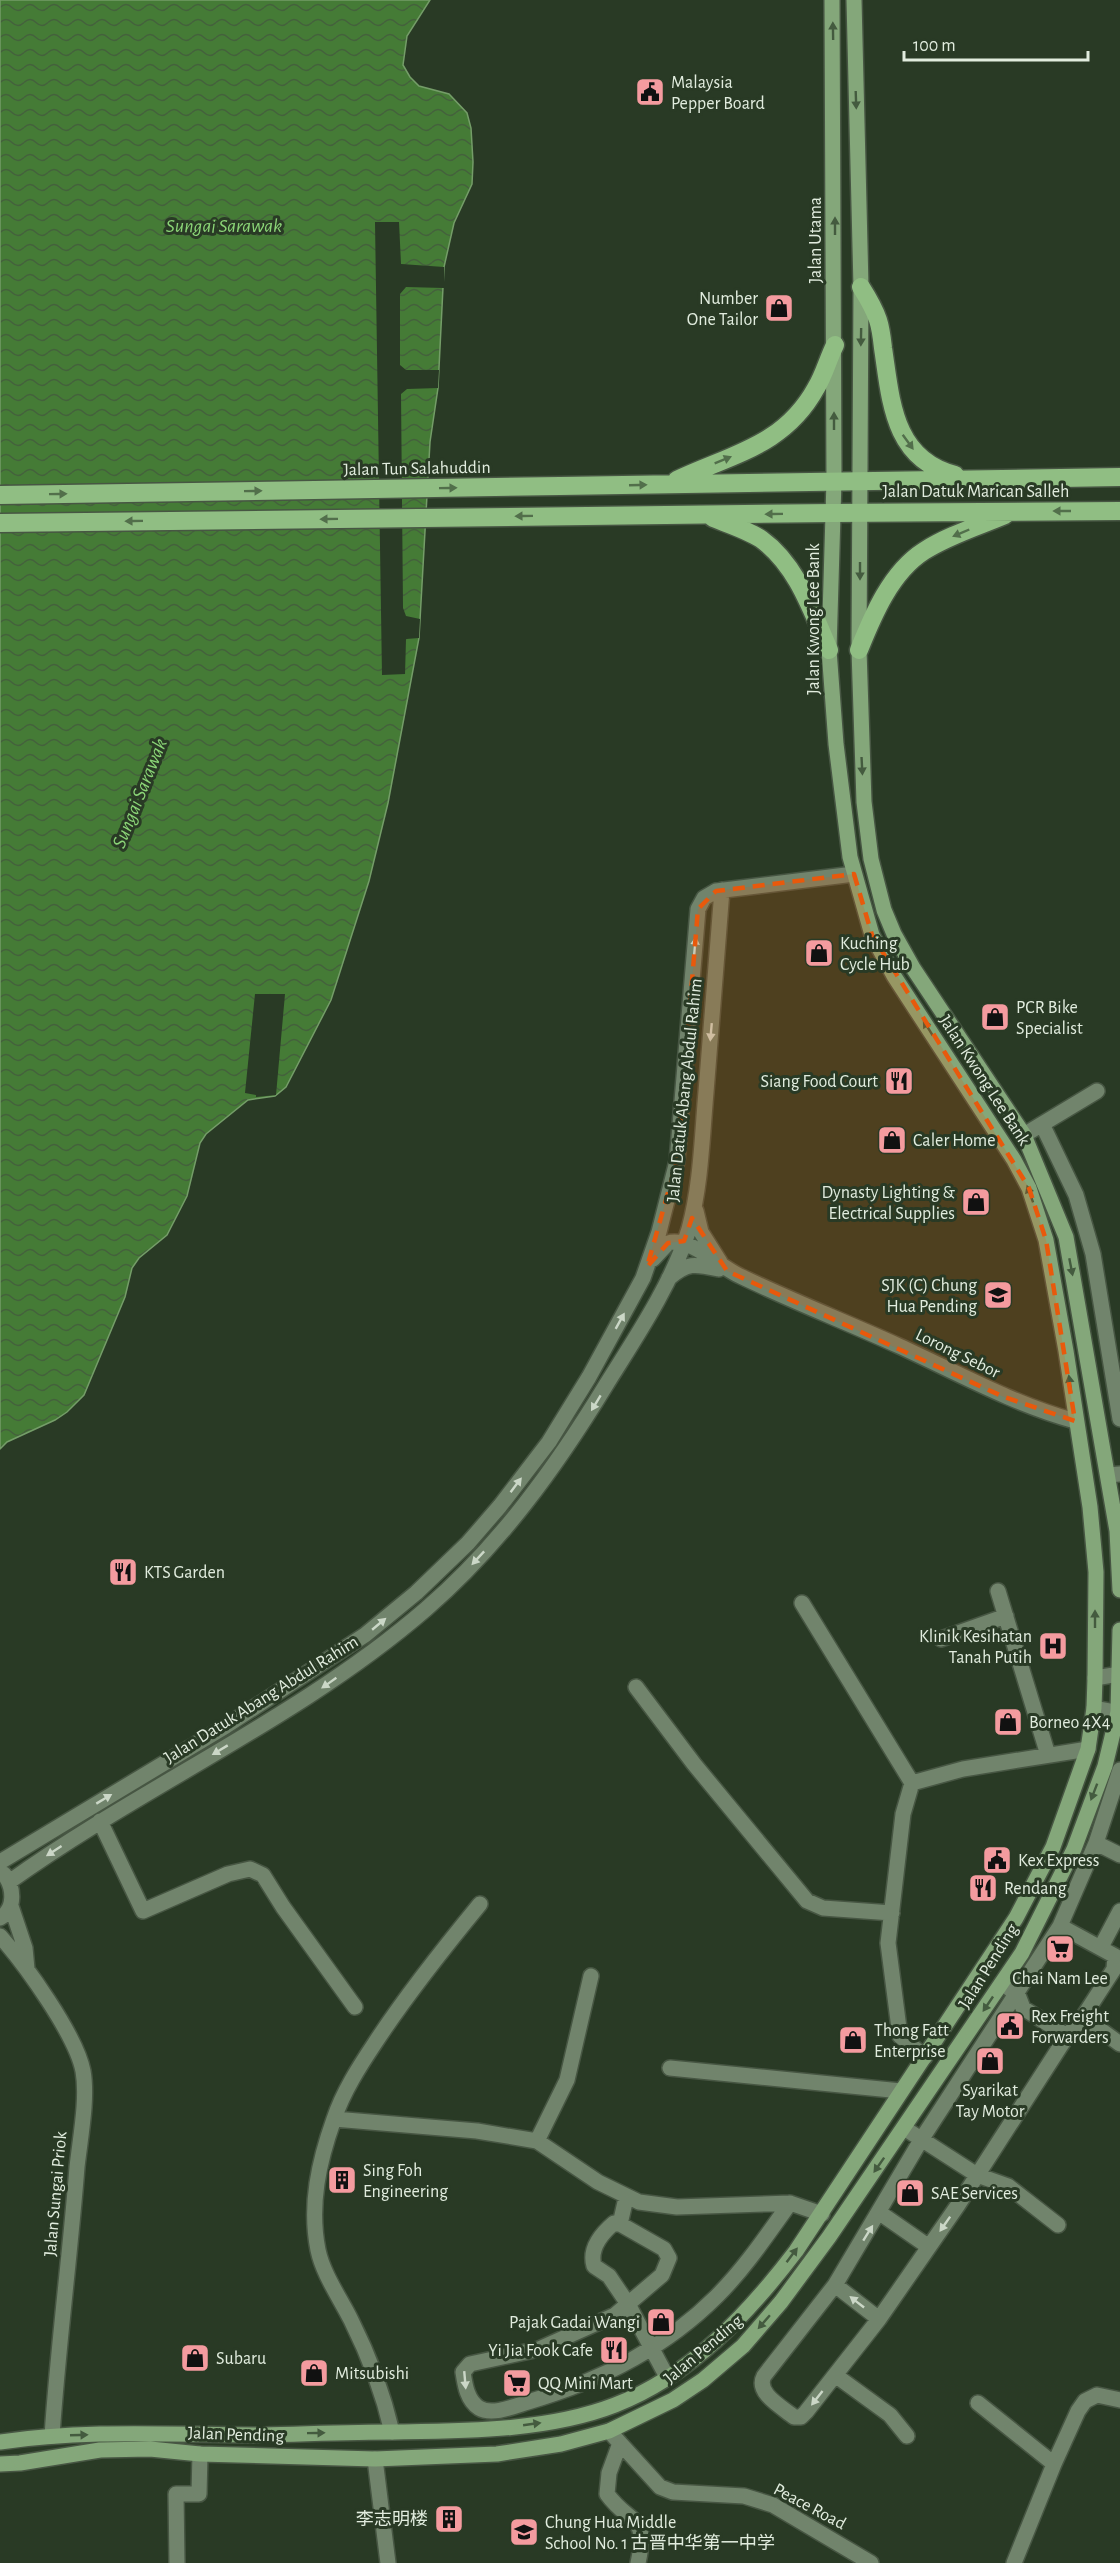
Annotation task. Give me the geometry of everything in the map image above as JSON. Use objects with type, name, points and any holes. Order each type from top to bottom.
[{"type":"highway","points":[[861,287],[879,322],[892,410],[903,437],[921,458],[932,466],[973,479]]},
{"type":"highway","points":[[670,484],[756,446],[789,425],[817,387],[835,345]]},
{"type":"highway","name":"Jalan Datuk Marican Salleh","points":[[834,480],[1120,477]]},
{"type":"highway","name":"Jalan Tun Salahuddin","points":[[0,495],[834,480]]},
{"type":"highway","points":[[859,650],[877,609],[895,579],[908,565],[923,552],[940,542],[1015,511]]},
{"type":"highway","name":"Jalan Datuk Marican Salleh","points":[[833,513],[1120,512]]},
{"type":"highway","points":[[0,523],[833,513]]},
{"type":"highway","points":[[709,516],[759,538],[780,555],[797,580],[829,650]]},
{"type":"main road","name":"Jalan Utama","points":[[832,0],[834,480]]},
{"type":"main road","points":[[854,0],[861,287],[862,479]]},
{"type":"main road","name":"Jalan Kwong Lee Bank","points":[[862,479],[859,650],[864,802],[871,859],[884,910],[913,969],[1024,1135],[1066,1237],[1114,1474],[1120,1590]]},
{"type":"main road","name":"Jalan Kwong Lee Bank","points":[[834,480],[829,650],[836,744],[854,874],[877,945],[900,985],[1014,1160],[1029,1188],[1046,1240],[1090,1507],[1096,1572],[1095,1678]]},
{"type":"main road","points":[[1119,1674],[1120,1630]]},
{"type":"main road","name":"Jalan Pending","points":[[0,2464],[100,2450],[150,2449],[200,2454],[375,2459],[497,2454],[614,2437],[703,2380],[743,2346],[816,2256],[1002,1983],[1047,1907],[1082,1827],[1105,1766],[1119,1713],[1119,1674]]},
{"type":"main road","name":"Jalan Pending","points":[[0,2442],[52,2436],[150,2433],[263,2434],[496,2428],[576,2417],[615,2405],[686,2365],[729,2329],[752,2304],[774,2279],[822,2214],[1016,1918],[1053,1847],[1088,1749],[1094,1708],[1095,1678]]},
{"type":"main road","points":[[1105,1766],[1120,1751]]},
{"type":"main road","points":[[0,2471],[20,2463]]},
{"type":"street","points":[[722,890],[854,874]]},
{"type":"street","name":"Jalan Datuk Abang Abdul Rahim","points":[[0,1862],[290,1686],[365,1635],[416,1593],[468,1543],[494,1514],[549,1442],[589,1377],[647,1267],[677,1161],[698,909],[704,898],[722,890],[700,1160],[695,1197],[684,1241],[668,1278],[626,1353],[566,1449],[518,1515],[463,1574],[427,1608],[384,1643],[324,1687],[5,1876]]},
{"type":"street","points":[[1024,1135],[1097,1091]]},
{"type":"street","points":[[1042,1124],[1076,1195],[1093,1254],[1120,1419]]},
{"type":"street","points":[[695,1197],[700,1232],[727,1271]]},
{"type":"street","points":[[647,1267],[661,1248],[668,1243],[684,1241],[727,1271]]},
{"type":"street","points":[[668,1278],[688,1265],[701,1265],[727,1271]]},
{"type":"street","name":"Lorong Sebor","points":[[727,1271],[901,1347],[1004,1397],[1036,1410],[1076,1421]]},
{"type":"street","points":[[999,1592],[1048,1755]]},
{"type":"street","points":[[802,1603],[912,1783],[903,1814],[888,1943],[900,2036],[925,2057]]},
{"type":"street","points":[[941,1639],[1005,1616]]},
{"type":"street","points":[[1095,1678],[1119,1674]]},
{"type":"street","points":[[636,1687],[694,1764],[807,1901],[823,1908],[891,1913]]},
{"type":"street","points":[[1094,1708],[1119,1713]]},
{"type":"street","points":[[912,1783],[963,1770],[1088,1749]]},
{"type":"street","points":[[1047,1907],[1062,1921],[1114,1956],[1114,1968],[879,2319],[801,2417],[794,2417],[762,2390],[760,2383],[836,2285],[921,2140],[1018,1995],[1062,1921],[1098,1837],[1120,1770]]},
{"type":"street","points":[[100,1821],[143,1911],[228,1874],[250,1869],[263,1875],[283,1907],[355,2007]]},
{"type":"street","points":[[1082,1827],[1120,1855]]},
{"type":"street","points":[[0,1918],[8,1913],[11,1906],[12,1895],[5,1876]]},
{"type":"street","points":[[392,2432],[377,2380],[318,2251],[315,2217],[316,2187],[322,2154],[339,2104],[363,2062],[409,1991],[480,1904]]},
{"type":"street","points":[[11,1906],[25,1948],[27,1969]]},
{"type":"street","points":[[1101,1947],[1120,1911]]},
{"type":"street","points":[[0,1936],[27,1969]]},
{"type":"street","name":"Jalan Sungai Priok","points":[[27,1969],[74,2046],[83,2073],[76,2179],[52,2436]]},
{"type":"street","points":[[537,2141],[567,2080],[591,1976]]},
{"type":"street","points":[[1002,1983],[1018,1995],[1023,2008],[1067,2036]]},
{"type":"street","points":[[1083,2017],[1120,2044]]},
{"type":"street","points":[[670,2068],[901,2091]]},
{"type":"street","points":[[334,2119],[477,2131],[537,2141],[626,2198],[649,2204],[677,2207],[790,2203],[822,2214]]},
{"type":"street","points":[[904,2128],[977,2175],[1008,2186],[1058,2225]]},
{"type":"street","points":[[620,2224],[626,2198]]},
{"type":"street","points":[[667,2377],[651,2348],[628,2304],[609,2276],[594,2266],[592,2258],[598,2241],[605,2230],[614,2223],[620,2224],[664,2249],[669,2258],[662,2275],[628,2304],[615,2315],[539,2349],[470,2364],[463,2372],[466,2393],[478,2407],[486,2410],[567,2391],[621,2366],[651,2348],[685,2324],[717,2296],[754,2254],[790,2203]]},
{"type":"street","points":[[880,2213],[928,2247]]},
{"type":"street","points":[[836,2285],[879,2319]]},
{"type":"street","points":[[835,2375],[890,2415],[907,2436]]},
{"type":"street","points":[[1014,2563],[1054,2464],[1085,2401],[1098,2394],[1120,2400]]},
{"type":"street","points":[[978,2403],[1054,2464]]},
{"type":"street","points":[[496,2428],[497,2409]]},
{"type":"street","points":[[614,2437],[607,2494],[614,2503],[636,2519],[642,2534],[638,2563]]},
{"type":"street","name":"Peace Road","points":[[614,2437],[660,2487],[673,2492],[744,2496],[773,2505],[862,2561]]},
{"type":"street","points":[[177,2563],[176,2494],[200,2494],[200,2454]]},
{"type":"street","points":[[375,2459],[388,2563]]},
{"type":"highlighted area","points":[[854,874],[872,935],[1029,1188],[1046,1240],[1075,1421],[1004,1397],[727,1271],[692,1218],[684,1241],[668,1243],[647,1267],[677,1161],[698,909],[716,891]]},
{"type":"water","name":"Sungai Sarawak","points":[[0,0],[430,0],[407,36],[403,65],[419,86],[449,94],[467,113],[471,128],[473,162],[472,184],[454,223],[444,267],[438,388],[430,442],[419,638],[388,803],[369,881],[331,1000],[286,1087],[275,1096],[248,1100],[206,1134],[200,1143],[187,1196],[167,1235],[139,1258],[132,1268],[125,1297],[84,1395],[55,1420],[7,1442],[0,1449]]},
{"type":"pier","points":[[375,222],[399,222],[401,264],[444,267],[444,288],[406,287],[400,294],[400,365],[406,370],[439,370],[438,388],[407,389],[401,394],[403,608],[406,616],[420,619],[419,638],[406,639],[405,674],[382,675]]},
{"type":"pier","points":[[255,994],[285,994],[276,1095],[256,1097],[256,1095],[245,1093]]},
{"type":"place","name":"Malaysia Pepper Board","points":[[650,92]]},
{"type":"place","name":"Number One Tailor","points":[[779,308]]},
{"type":"place","name":"Kuching Cycle Hub","points":[[819,953]]},
{"type":"place","name":"PCR Bike Specialist","points":[[995,1017]]},
{"type":"place","name":"Siang Food Court","points":[[899,1081]]},
{"type":"place","name":"Caler Home","points":[[892,1140]]},
{"type":"place","name":"Dynasty Lighting & Electrical Supplies","points":[[976,1202]]},
{"type":"place","name":"SJK (C) Chung Hua Pending","points":[[998,1295]]},
{"type":"place","name":"KTS Garden","points":[[123,1572]]},
{"type":"place","name":"Klinik Kesihatan Tanah Putih","points":[[1053,1646]]},
{"type":"place","name":"Borneo 4X4","points":[[1008,1722]]},
{"type":"place","name":"Kex Express","points":[[997,1860]]},
{"type":"place","name":"Rendang","points":[[983,1888]]},
{"type":"place","name":"Chai Nam Lee","points":[[1060,1949]]},
{"type":"place","name":"Rex Freight Forwarders","points":[[1010,2026]]},
{"type":"place","name":"Thong Fatt Enterprise","points":[[853,2040]]},
{"type":"place","name":"Syarikat Tay Motor","points":[[990,2061]]},
{"type":"place","name":"Sing Foh Engineering","points":[[342,2180]]},
{"type":"place","name":"SAE Services","points":[[910,2193]]},
{"type":"place","name":"Pajak Gadai Wangi","points":[[661,2322]]},
{"type":"place","name":"Yi Jia Fook Cafe","points":[[614,2350]]},
{"type":"place","name":"Subaru","points":[[195,2358]]},
{"type":"place","name":"Mitsubishi","points":[[314,2373]]},
{"type":"place","name":"QQ Mini Mart","points":[[517,2383]]},
{"type":"place","name":"李志明楼","points":[[449,2519]]},
{"type":"place","name":"Chung Hua Middle School No. 1 古晋中华第一中学","points":[[524,2532]]}]
